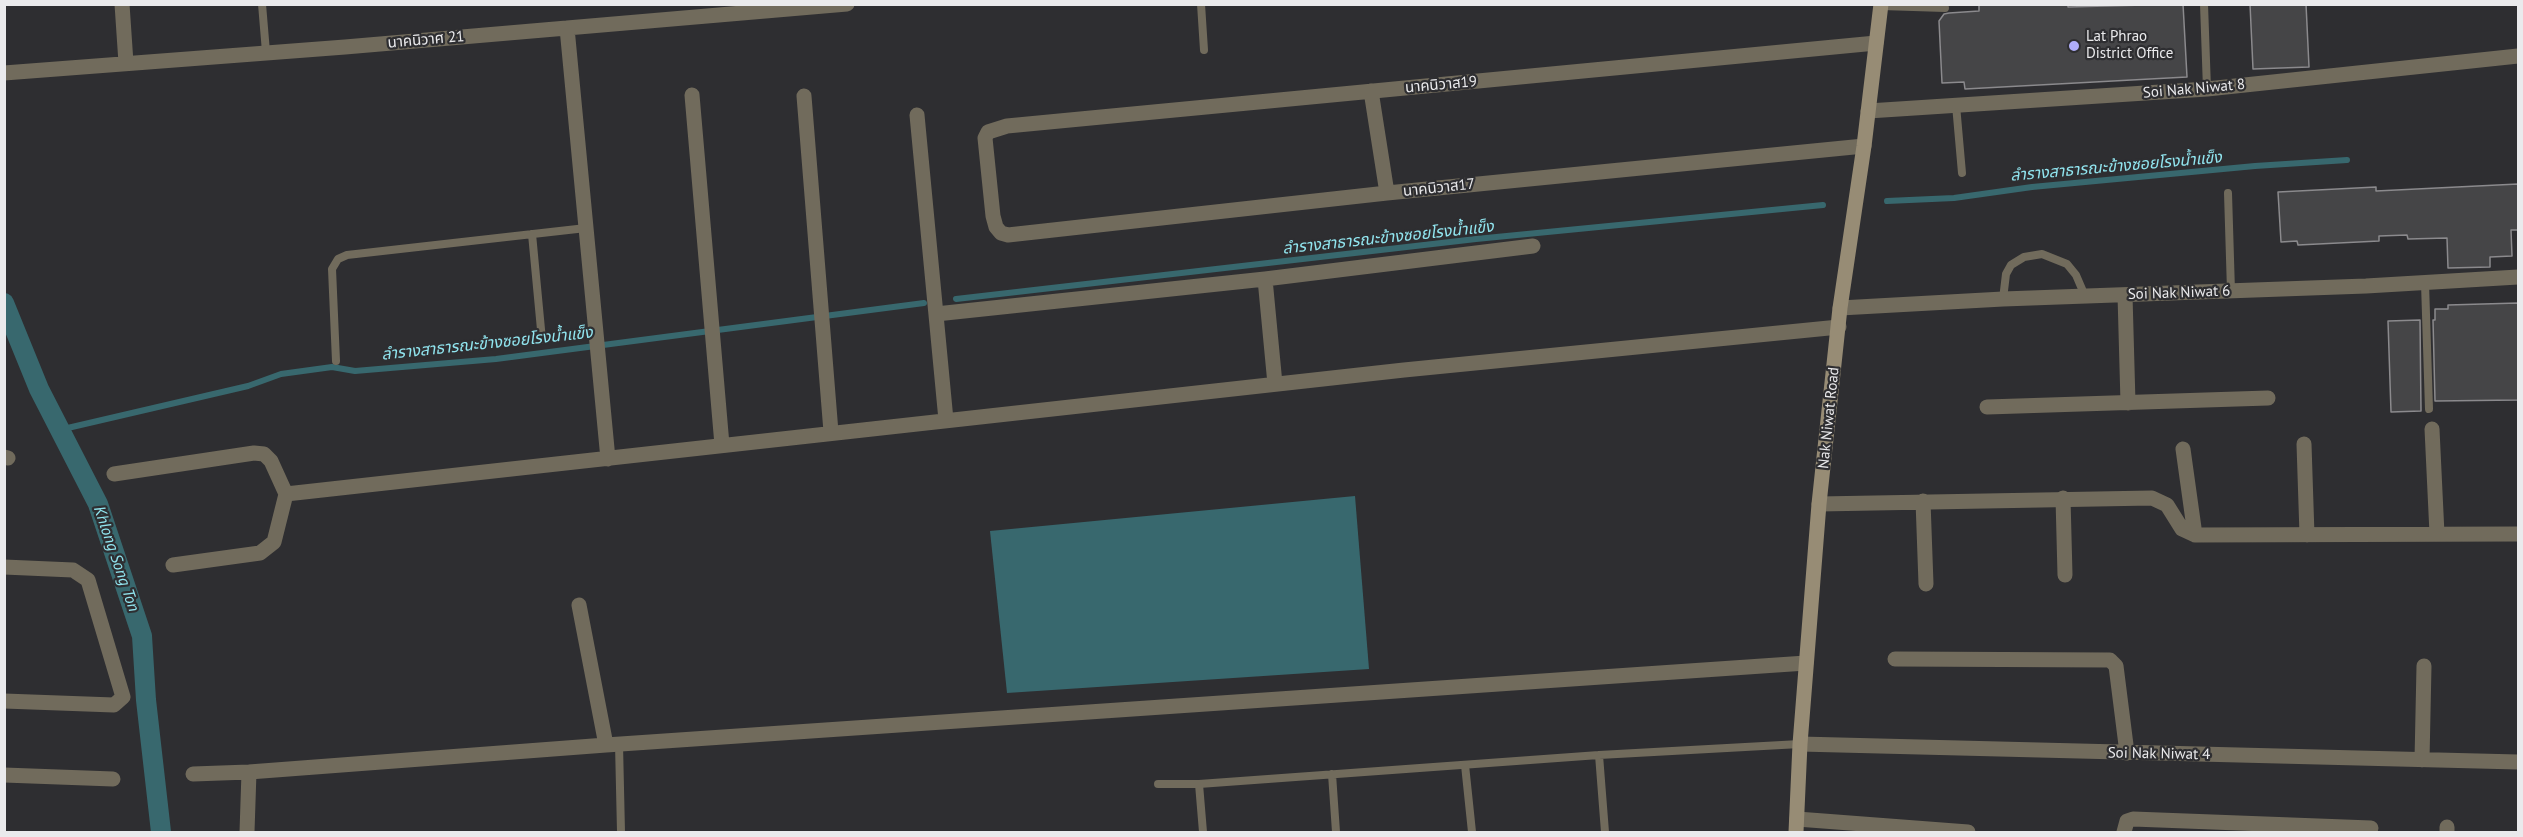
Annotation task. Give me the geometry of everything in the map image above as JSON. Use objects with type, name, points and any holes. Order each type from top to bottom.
[{"type":"main road","name":"Nak Niwat Road","points":[[1797,826],[1800,744],[1819,504],[1840,308],[1864,146],[1881,5]]},
{"type":"street","points":[[122,4],[126,63]]},
{"type":"street","name":"นาคนิวาศ 21","points":[[4,73],[847,4]]},
{"type":"street","points":[[567,28],[608,459]]},
{"type":"street","name":"นาคนิวาส19","points":[[1016,235],[1001,233],[994,221],[985,138],[988,132],[1007,126],[1876,43]]},
{"type":"street","name":"Soi Nak Niwat 8","points":[[1868,111],[2207,89],[2518,56]]},
{"type":"street","points":[[1371,91],[1387,193]]},
{"type":"street","points":[[692,95],[722,445]]},
{"type":"street","points":[[804,96],[831,432]]},
{"type":"street","points":[[917,115],[946,420]]},
{"type":"street","name":"นาคนิวาส17","points":[[1016,235],[1387,193],[1864,146]]},
{"type":"street","points":[[936,314],[1265,279],[1533,246]]},
{"type":"street","name":"Soi Nak Niwat 6","points":[[1840,308],[2518,277]]},
{"type":"street","points":[[1265,279],[1275,384]]},
{"type":"street","points":[[2124,296],[2128,403]]},
{"type":"street","points":[[286,494],[1275,384],[1839,327]]},
{"type":"street","points":[[1987,407],[2268,398]]},
{"type":"street","points":[[2432,429],[2437,534]]},
{"type":"street","points":[[2304,444],[2307,535]]},
{"type":"street","points":[[2183,449],[2195,535]]},
{"type":"street","points":[[114,474],[254,453],[264,454],[271,462],[286,494],[274,542],[260,553],[173,565]]},
{"type":"street","points":[[2063,498],[2066,575]]},
{"type":"street","points":[[1819,504],[2152,498],[2167,505],[2182,529],[2195,535],[2518,534]]},
{"type":"street","points":[[1923,501],[1926,584]]},
{"type":"street","points":[[4,567],[73,570],[88,580],[123,697],[114,705],[4,701]]},
{"type":"street","points":[[579,605],[613,745]]},
{"type":"street","points":[[1895,659],[2109,660],[2116,666],[2127,753]]},
{"type":"street","points":[[193,774],[249,772],[1806,663]]},
{"type":"street","points":[[2422,760],[2424,666]]},
{"type":"street","name":"Soi Nak Niwat 4","points":[[1800,744],[2518,762]]},
{"type":"street","points":[[247,832],[249,772]]},
{"type":"street","points":[[4,775],[113,779]]},
{"type":"street","points":[[2124,832],[2127,821],[2133,819],[2371,828]]},
{"type":"street","points":[[1797,826],[1968,832]]},
{"type":"lane","points":[[262,4],[266,52]]},
{"type":"lane","points":[[1201,4],[1204,50]]},
{"type":"lane","points":[[2204,4],[2207,89]]},
{"type":"lane","points":[[1881,5],[1945,8]]},
{"type":"lane","points":[[1956,105],[1962,173]]},
{"type":"lane","points":[[2228,194],[2231,291]]},
{"type":"lane","points":[[336,361],[332,269],[338,259],[347,255],[586,228]]},
{"type":"lane","points":[[532,234],[542,340]]},
{"type":"lane","points":[[2003,299],[2006,274],[2011,265],[2024,257],[2042,254],[2067,264],[2076,275],[2085,296]]},
{"type":"lane","points":[[2425,283],[2429,409]]},
{"type":"lane","points":[[1158,784],[1200,784],[1599,755],[1800,744]]},
{"type":"lane","points":[[613,745],[621,832]]},
{"type":"lane","points":[[1599,755],[1605,832]]},
{"type":"lane","points":[[1465,765],[1472,832]]},
{"type":"lane","points":[[1332,774],[1336,832]]},
{"type":"lane","points":[[1200,784],[1203,832]]},
{"type":"water","points":[[1355,496],[1369,669],[1007,693],[990,531]]},
{"type":"building","points":[[1979,4],[2068,4],[2068,7],[2183,4],[2187,77],[1965,89],[1964,82],[1942,83],[1939,21],[1944,14],[1979,11]]},
{"type":"building","points":[[2250,4],[2306,4],[2309,67],[2253,69]]},
{"type":"building","points":[[2518,184],[2518,230],[2511,230],[2512,256],[2490,257],[2490,267],[2448,268],[2447,238],[2408,239],[2407,235],[2379,236],[2379,241],[2298,245],[2297,241],[2281,242],[2278,192],[2376,187],[2376,191]]},
{"type":"building","points":[[2518,303],[2518,400],[2435,401],[2433,320],[2435,320],[2435,309],[2448,309],[2448,305]]},
{"type":"building","points":[[2420,320],[2421,411],[2391,412],[2388,321]]},
{"type":"waterway","name":"ลำรางสาธารณะข้างซอยโรงน้ำแข็ง","points":[[1887,201],[1954,198],[2032,187],[2255,166],[2347,160]]},
{"type":"waterway","name":"ลำรางสาธารณะข้างซอยโรงน้ำแข็ง","points":[[956,299],[1476,239],[1823,205]]},
{"type":"waterway","name":"Khlong Song Ton","points":[[4,303],[39,389],[98,504],[142,636],[146,700],[161,832]]},
{"type":"waterway","name":"ลำรางสาธารณะข้างซอยโรงน้ำแข็ง","points":[[59,430],[248,386],[281,374],[332,367],[355,371],[496,359],[924,303]]},
{"type":"place","name":"Lat Phrao District Office","points":[[2074,46]]}]
